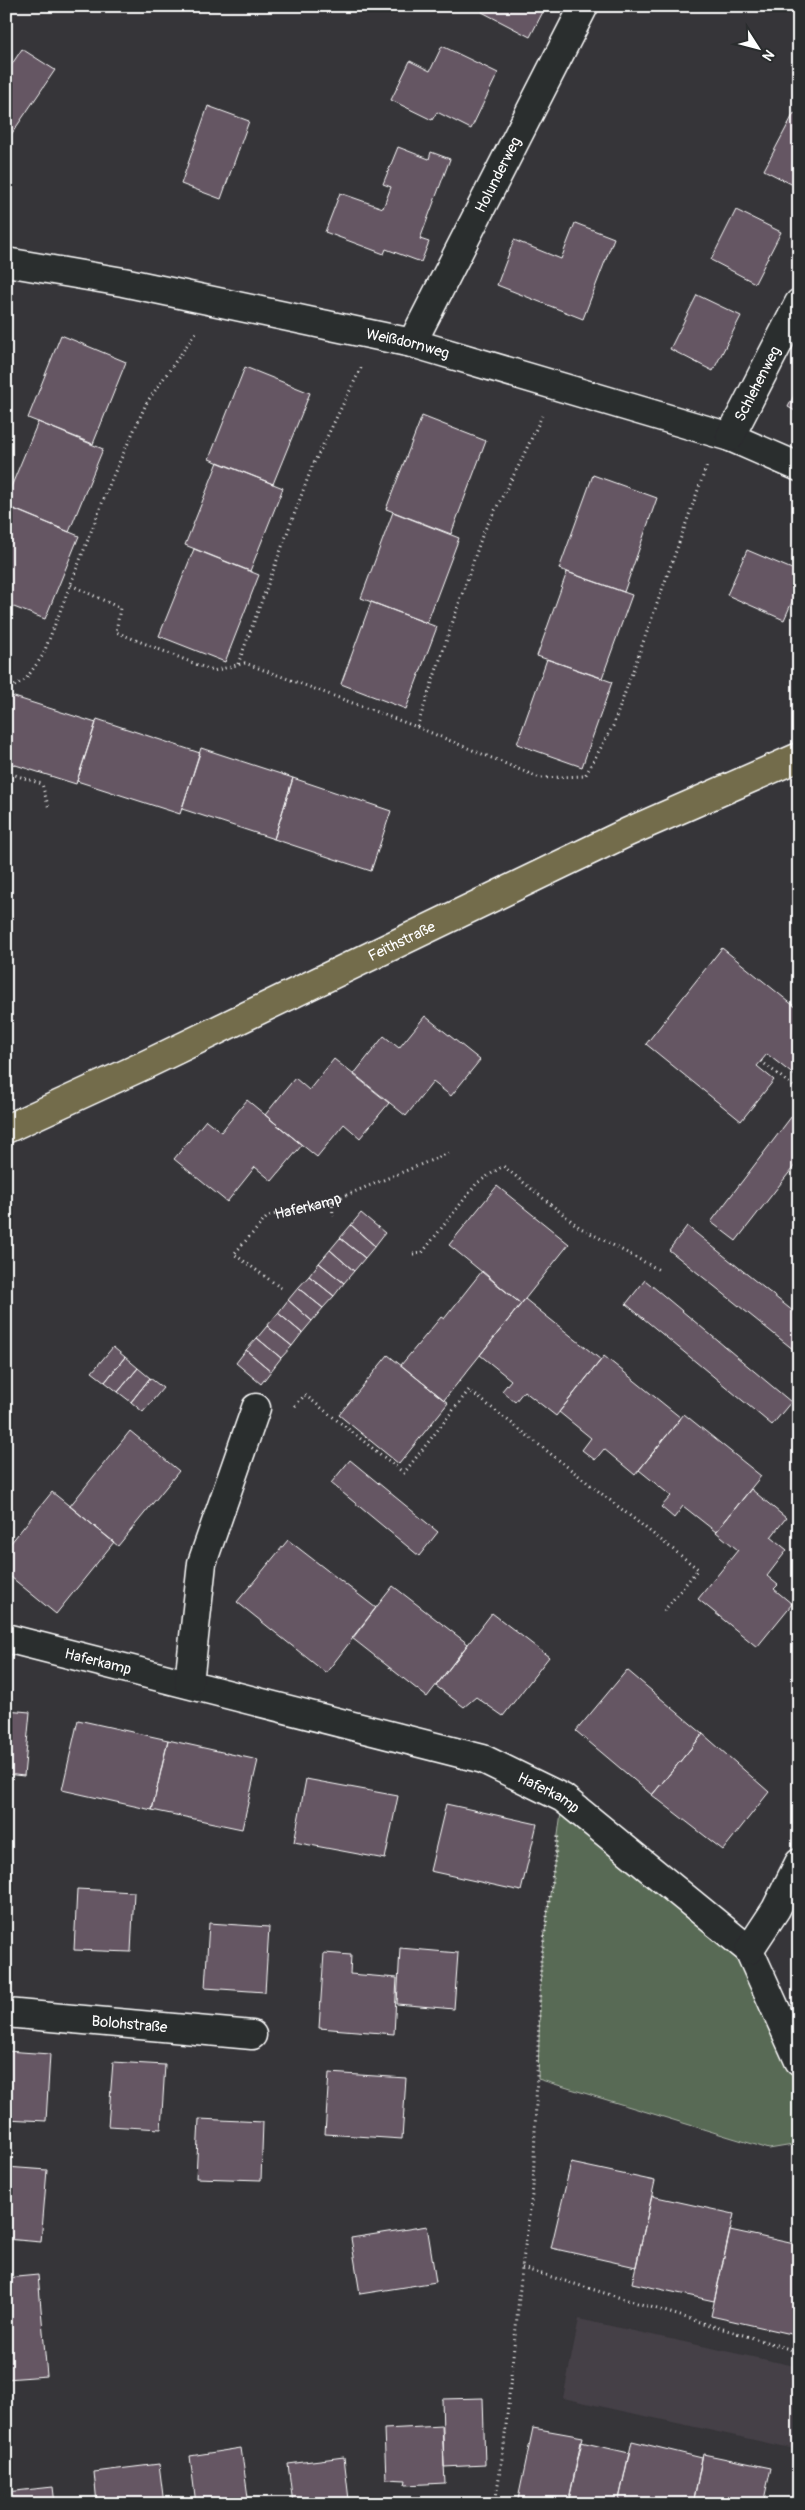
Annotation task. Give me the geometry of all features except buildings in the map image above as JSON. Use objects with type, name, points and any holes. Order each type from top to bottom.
[{"type":"main road","name":"Feithstraße","points":[[6,1130],[628,832],[799,757]]},
{"type":"street","name":"Holunderweg","points":[[412,343],[584,6]]},
{"type":"street","name":"Weißdornweg","points":[[6,262],[122,282],[412,343],[724,435],[799,466]]},
{"type":"street","name":"Schlehenweg","points":[[724,435],[799,303]]},
{"type":"street","points":[[189,1683],[202,1563],[256,1408]]},
{"type":"street","name":"Haferkamp","points":[[6,1638],[483,1759],[563,1798],[749,1950],[799,2061]]},
{"type":"street","points":[[749,1950],[776,1909],[799,1863]]},
{"type":"street","name":"Bolohstraße","points":[[6,2013],[252,2035]]},
{"type":"path","points":[[6,691],[26,679],[43,655],[112,478],[147,402],[217,302]]},
{"type":"path","points":[[238,665],[312,467],[377,335]]},
{"type":"path","points":[[417,727],[483,533],[519,465],[555,385]]},
{"type":"path","points":[[71,585],[120,608],[116,632],[213,671],[245,663],[417,727],[540,778],[585,776],[612,726],[724,435]]},
{"type":"path","points":[[6,772],[42,784],[49,808]]},
{"type":"path","points":[[761,1061],[799,1091]]},
{"type":"path","name":"Haferkamp","points":[[281,1288],[234,1254],[268,1216],[332,1201],[449,1153]]},
{"type":"path","points":[[413,1254],[422,1253],[477,1183],[503,1166],[580,1227],[661,1271]]},
{"type":"path","points":[[332,1201],[333,1216]]},
{"type":"path","points":[[295,1406],[305,1394],[404,1473],[469,1390],[698,1569],[663,1612]]},
{"type":"path","points":[[495,2504],[504,2445],[522,2268],[534,2188],[541,1962],[563,1798]]},
{"type":"path","points":[[522,2268],[799,2352]]},
{"type":"shaded area","points":[[579,2319],[799,2367],[799,2450],[563,2398]]},
{"type":"green space","points":[[563,1798],[749,1950],[799,2061],[799,2144],[769,2149],[538,2079],[541,1961]]}]
